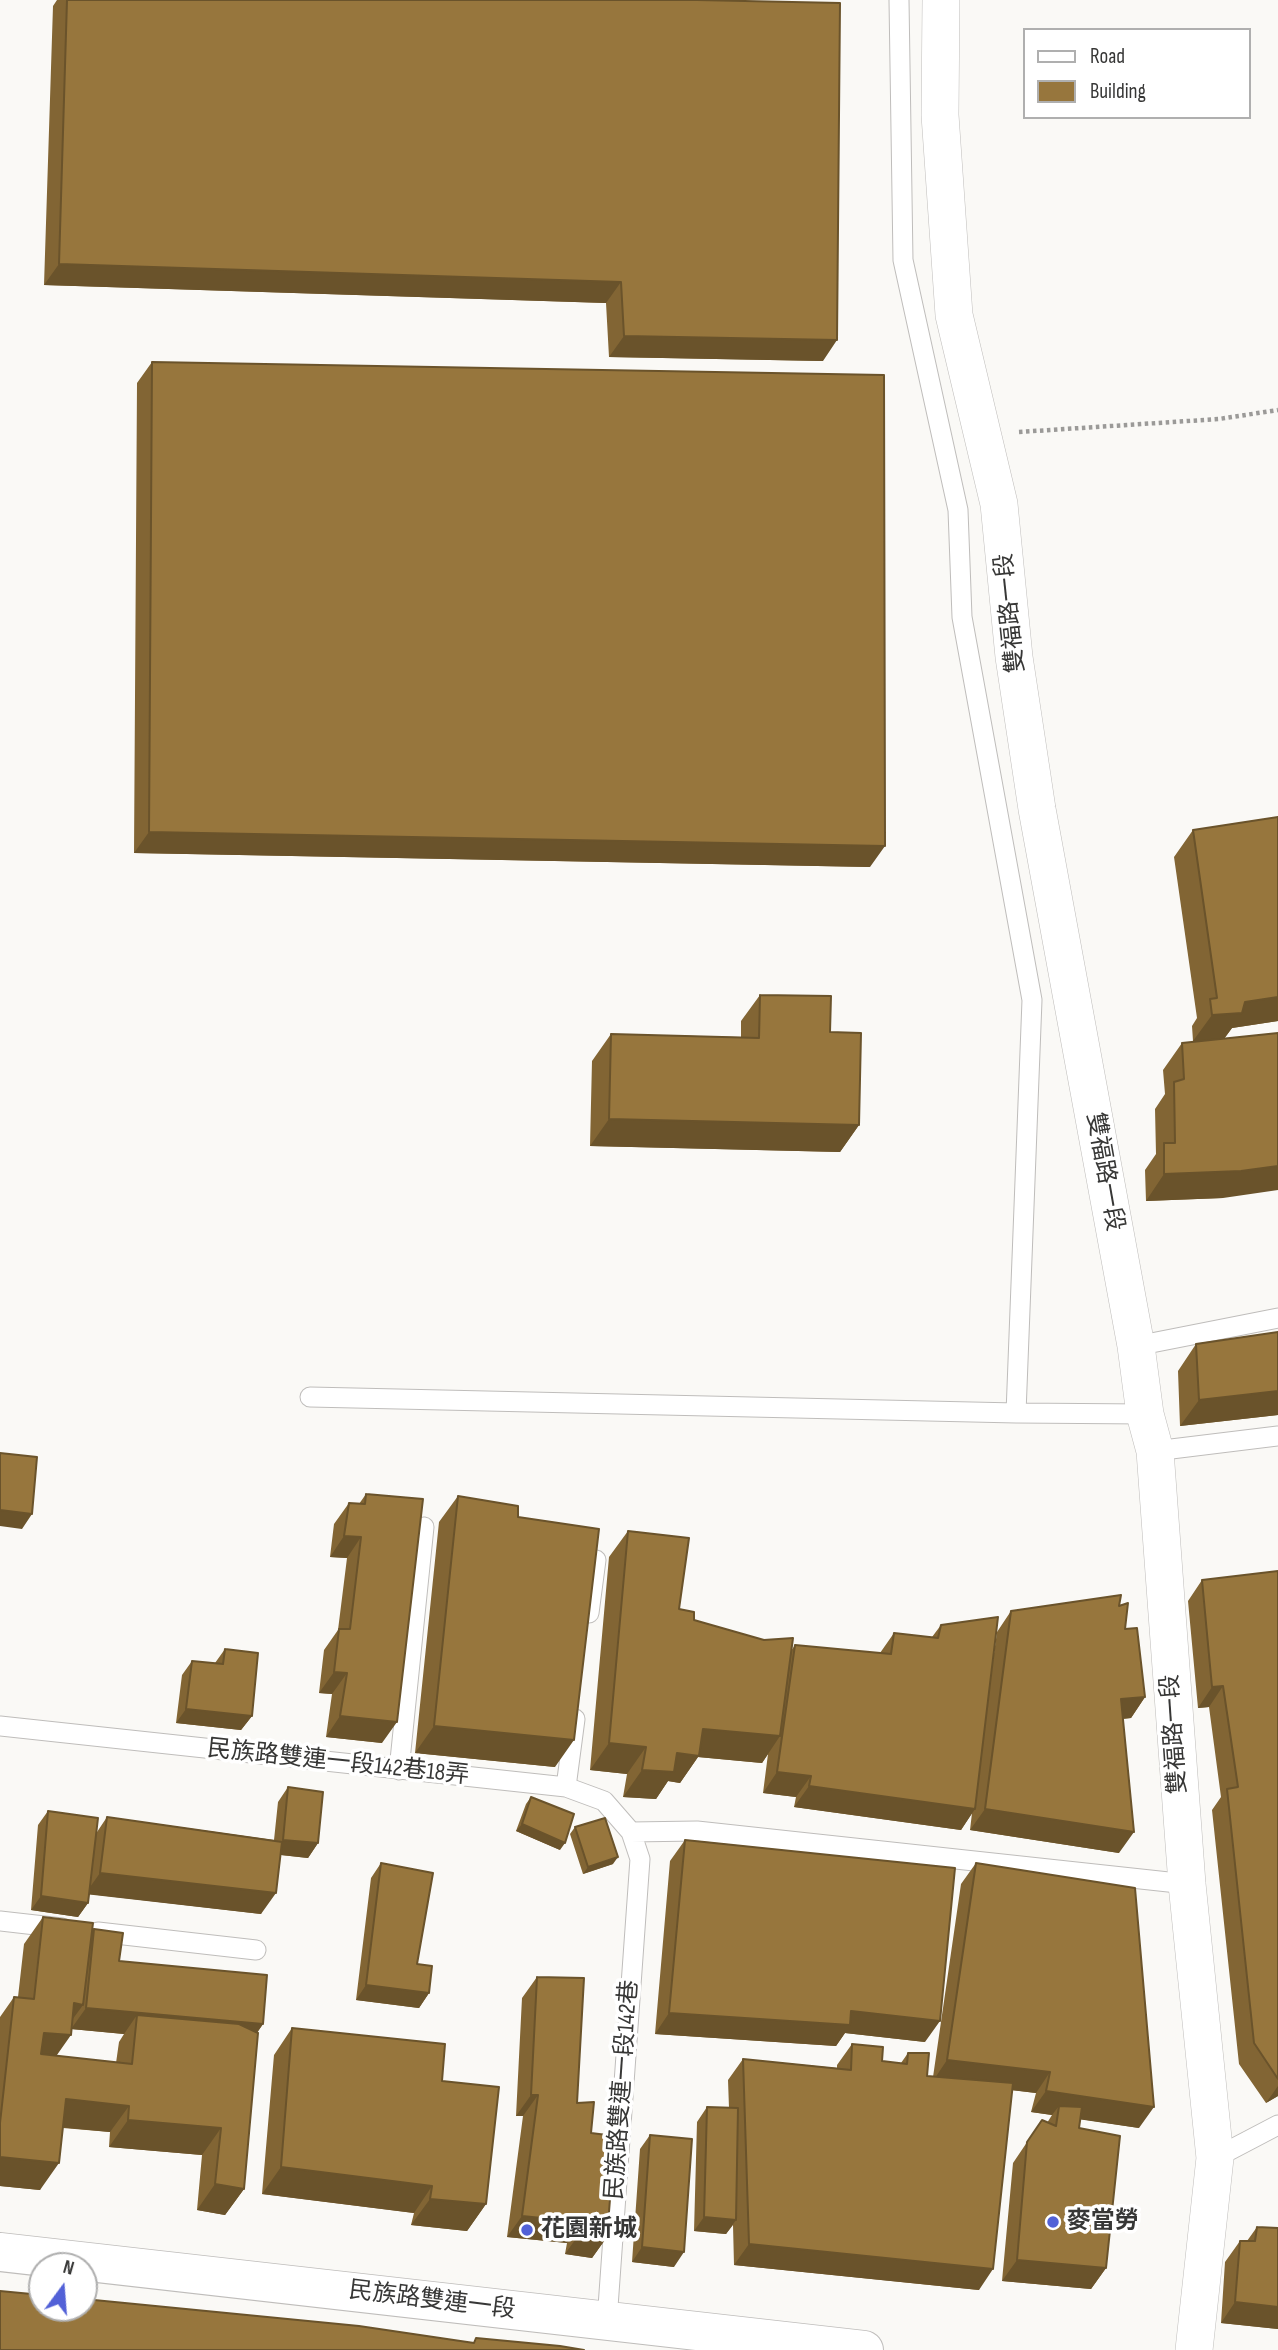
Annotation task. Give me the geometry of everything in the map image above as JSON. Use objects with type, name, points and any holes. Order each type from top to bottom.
[{"type":"main road","name":"民族路雙連一段","points":[[0,2252],[864,2350]]},
{"type":"street","name":"雙福路一段","points":[[940,0],[940,115],[954,316],[999,504],[1014,657],[1037,809],[1136,1346],[1145,1414],[1155,1451],[1186,1884],[1215,2158],[1194,2350]]},
{"type":"lane","points":[[899,0],[903,260],[958,510],[962,617],[1031,1000],[1016,1413]]},
{"type":"lane","points":[[1136,1346],[1278,1318]]},
{"type":"lane","points":[[310,1397],[1145,1414]]},
{"type":"lane","points":[[1155,1451],[1278,1436]]},
{"type":"lane","points":[[399,1770],[424,1527]]},
{"type":"lane","points":[[587,1627],[596,1560]]},
{"type":"lane","points":[[566,1787],[578,1694]]},
{"type":"lane","name":"民族路雙連一段142巷18弄","points":[[0,1726],[566,1787],[604,1801],[631,1832],[640,1859]]},
{"type":"lane","points":[[631,1832],[697,1831],[1186,1884]]},
{"type":"lane","name":"民族路雙連一段142巷","points":[[607,2321],[640,1859]]},
{"type":"lane","points":[[0,1921],[256,1950]]},
{"type":"lane","points":[[1215,2158],[1278,2125]]},
{"type":"path","points":[[982,434],[1219,419],[1278,411]]},
{"type":"building","points":[[67,0],[697,0],[840,3],[837,340],[624,336],[621,282],[59,264]]},
{"type":"building","points":[[152,362],[884,375],[885,846],[149,832]]},
{"type":"building","points":[[1278,817],[1278,997],[1245,1002],[1242,1013],[1212,1015],[1210,999],[1217,998],[1193,830]]},
{"type":"building","points":[[760,995],[831,996],[830,1032],[861,1033],[859,1125],[609,1119],[611,1034],[759,1038]]},
{"type":"building","points":[[1278,1033],[1278,1166],[1241,1171],[1164,1174],[1164,1143],[1175,1143],[1174,1082],[1184,1079],[1182,1043]]},
{"type":"building","points":[[1278,1332],[1278,1391],[1199,1400],[1196,1344]]},
{"type":"building","points":[[0,1453],[37,1457],[32,1514],[0,1510]]},
{"type":"building","points":[[366,1494],[423,1499],[397,1722],[340,1716],[347,1673],[334,1672],[339,1629],[350,1629],[361,1537],[344,1536],[349,1503],[365,1504]]},
{"type":"building","points":[[458,1496],[518,1506],[518,1517],[599,1529],[574,1740],[434,1726]]},
{"type":"building","points":[[628,1531],[689,1538],[679,1609],[694,1612],[694,1620],[764,1640],[793,1638],[780,1736],[703,1729],[699,1756],[677,1753],[674,1772],[642,1770],[646,1747],[609,1743]]},
{"type":"building","points":[[1278,1571],[1278,2079],[1254,2043],[1227,1789],[1238,1787],[1223,1686],[1212,1687],[1202,1580]]},
{"type":"building","points":[[1121,1595],[1119,1606],[1128,1603],[1125,1629],[1137,1628],[1145,1697],[1121,1699],[1134,1832],[985,1809],[1011,1611]]},
{"type":"building","points":[[998,1617],[975,1809],[809,1786],[811,1776],[777,1772],[795,1645],[891,1654],[894,1633],[938,1638],[941,1625]]},
{"type":"building","points":[[225,1649],[258,1653],[252,1716],[186,1709],[192,1661],[223,1664]]},
{"type":"building","points":[[288,1787],[323,1792],[318,1843],[283,1840]]},
{"type":"building","points":[[531,1797],[574,1814],[565,1843],[522,1824]]},
{"type":"building","points":[[48,1811],[98,1818],[88,1903],[41,1896]]},
{"type":"building","points":[[107,1817],[282,1842],[276,1893],[100,1873]]},
{"type":"building","points":[[605,1818],[618,1857],[588,1867],[575,1827]]},
{"type":"building","points":[[685,1840],[955,1868],[940,2021],[851,2011],[850,2025],[669,2013]]},
{"type":"building","points":[[381,1863],[433,1873],[417,1964],[432,1966],[429,1993],[366,1985]]},
{"type":"building","points":[[976,1863],[1135,1888],[1154,2107],[1046,2091],[1050,2072],[947,2060]]},
{"type":"building","points":[[43,1917],[93,1923],[83,2005],[74,2003],[71,2035],[44,2033],[41,2054],[132,2064],[137,2015],[239,2024],[258,2033],[244,2189],[215,2184],[221,2128],[128,2120],[129,2106],[66,2099],[59,2163],[0,2157],[0,2123],[14,1997],[34,1999]]},
{"type":"building","points":[[94,1929],[123,1933],[119,1961],[267,1975],[263,2024],[86,2008]]},
{"type":"building","points":[[537,1977],[584,1978],[577,2103],[594,2102],[591,2133],[615,2136],[607,2237],[580,2233],[581,2222],[522,2216],[538,2095],[531,2095]]},
{"type":"building","points":[[292,2028],[445,2044],[442,2081],[499,2087],[486,2204],[430,2199],[432,2186],[281,2167]]},
{"type":"building","points":[[852,2044],[883,2047],[882,2061],[907,2064],[908,2053],[929,2053],[927,2076],[1013,2083],[993,2269],[749,2244],[743,2059],[851,2070]]},
{"type":"building","name":"麥當勞","points":[[1059,2106],[1082,2107],[1079,2128],[1120,2136],[1106,2268],[1017,2260],[1027,2142],[1042,2120],[1056,2126]]},
{"type":"building","points":[[707,2107],[738,2108],[736,2220],[704,2217]]},
{"type":"building","points":[[650,2135],[692,2139],[684,2252],[642,2247]]},
{"type":"building","points":[[1257,2227],[1278,2228],[1278,2307],[1235,2302],[1240,2241],[1255,2241]]},
{"type":"building","points":[[0,2291],[28,2294],[28,2322],[98,2322],[98,2300],[359,2326],[474,2343],[476,2338],[584,2350],[0,2350]]},
{"type":"place","name":"麥當勞","points":[[1053,2222]]},
{"type":"place","name":"花園新城","points":[[527,2230]]}]
